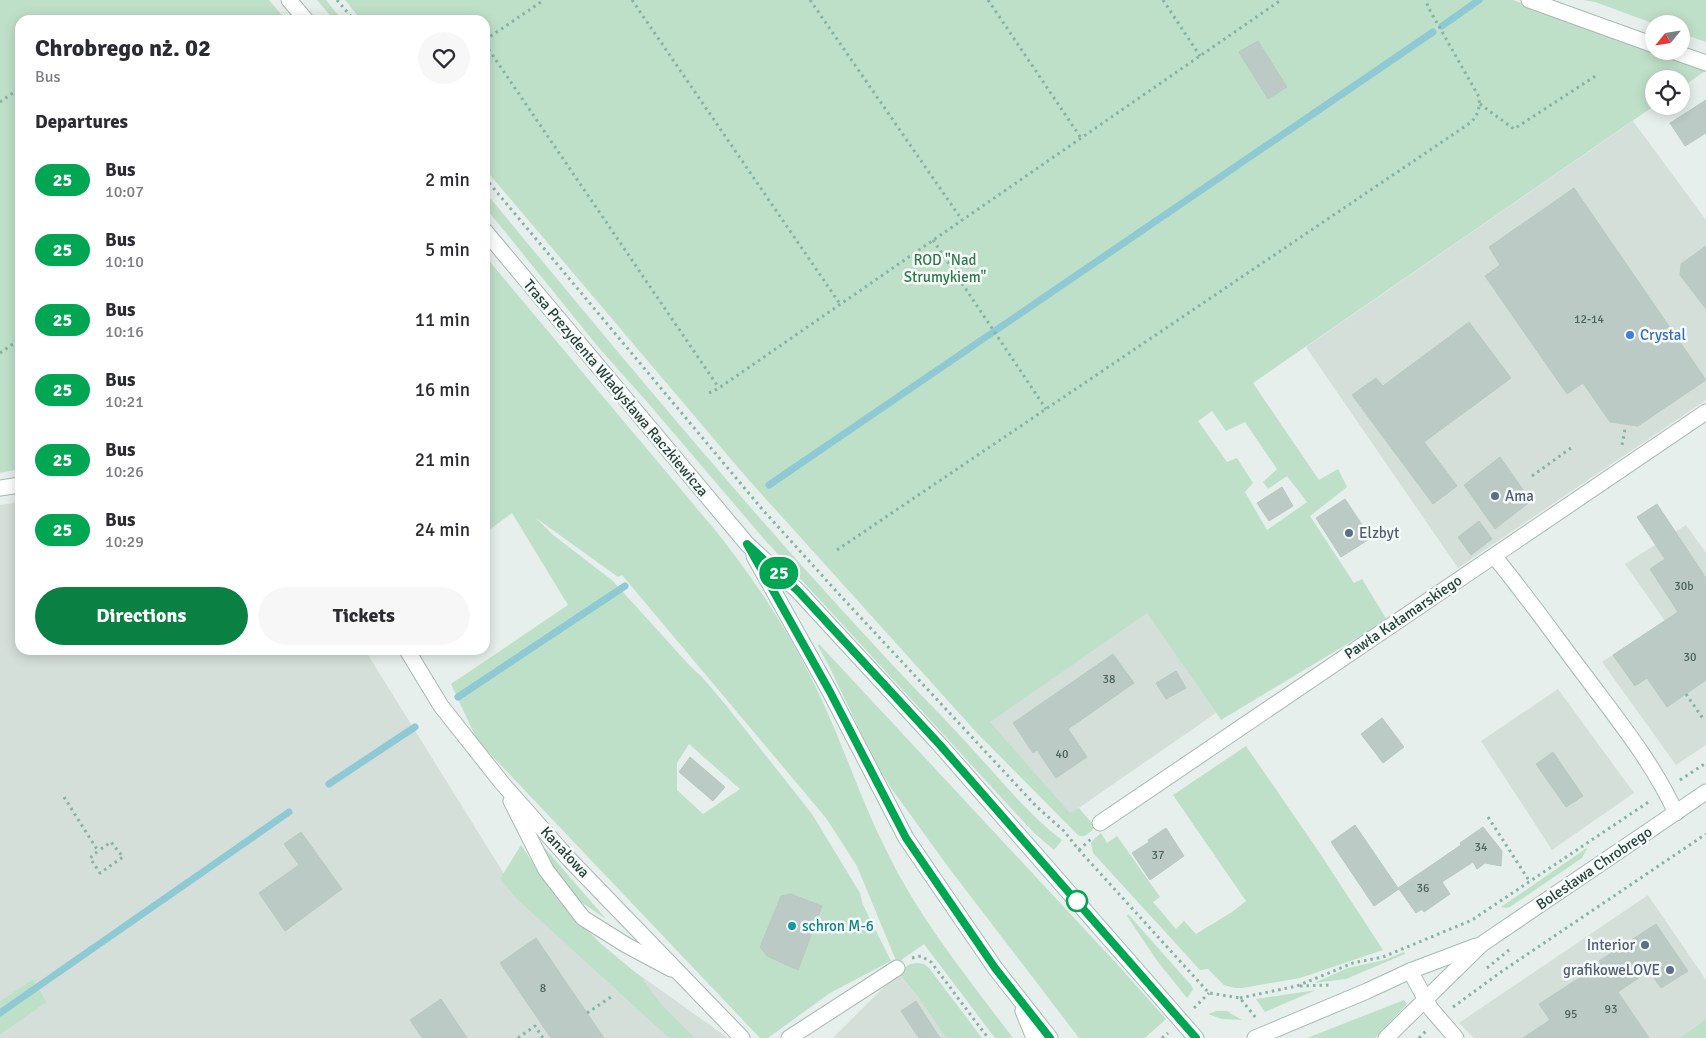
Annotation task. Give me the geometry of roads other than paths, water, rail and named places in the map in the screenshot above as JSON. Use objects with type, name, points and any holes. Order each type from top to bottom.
[{"type":"street","points":[[289,0],[302,15]]},
{"type":"street","points":[[1529,0],[1645,42]]},
{"type":"street","points":[[1690,57],[1706,63]]},
{"type":"street","name":"Trasa Prezydenta Władysława Raczkiewicza","points":[[490,237],[747,544],[798,591],[940,745],[1196,1038]]},
{"type":"street","name":"Pawła Kałamarskiego","points":[[1100,823],[1706,412]]},
{"type":"street","points":[[0,488],[15,486]]},
{"type":"street","name":"Trasa Prezydenta Władysława Raczkiewicza","points":[[747,544],[829,690],[906,838],[995,968],[1050,1038]]},
{"type":"street","points":[[1494,556],[1600,696],[1666,790],[1676,812]]},
{"type":"street","name":"Kanałowa","points":[[410,655],[441,706],[502,783],[569,858],[742,1038]]},
{"type":"street","points":[[502,783],[546,870],[583,918],[626,945],[683,976]]},
{"type":"street","name":"Bolesława Chrobrego","points":[[1386,1038],[1482,944],[1706,792]]},
{"type":"street","name":"Bolesława Chrobrego","points":[[1261,1035],[1410,971],[1482,944]]},
{"type":"street","points":[[789,1038],[897,968]]},
{"type":"street","points":[[1410,971],[1426,1000],[1456,1038]]},
{"type":"street","points":[[1017,996],[1034,1038]]},
{"type":"waterway","points":[[1442,26],[1479,0]]},
{"type":"waterway","points":[[769,485],[1433,32]]},
{"type":"waterway","points":[[458,697],[625,586]]},
{"type":"waterway","points":[[329,784],[415,727]]},
{"type":"waterway","points":[[0,1013],[289,812]]},
{"type":"place","name":"Crystal","points":[[1630,335]]},
{"type":"place","name":"Ama","points":[[1495,496]]},
{"type":"place","name":"Elzbyt","points":[[1349,533]]},
{"type":"place","name":"schron M-6","points":[[792,926]]},
{"type":"place","name":"Interior","points":[[1645,945]]},
{"type":"place","name":"grafikoweLOVE","points":[[1670,970]]},
{"type":"park label","name":"ROD \"Nad Strumykiem\"","points":[[945,268]]}]
